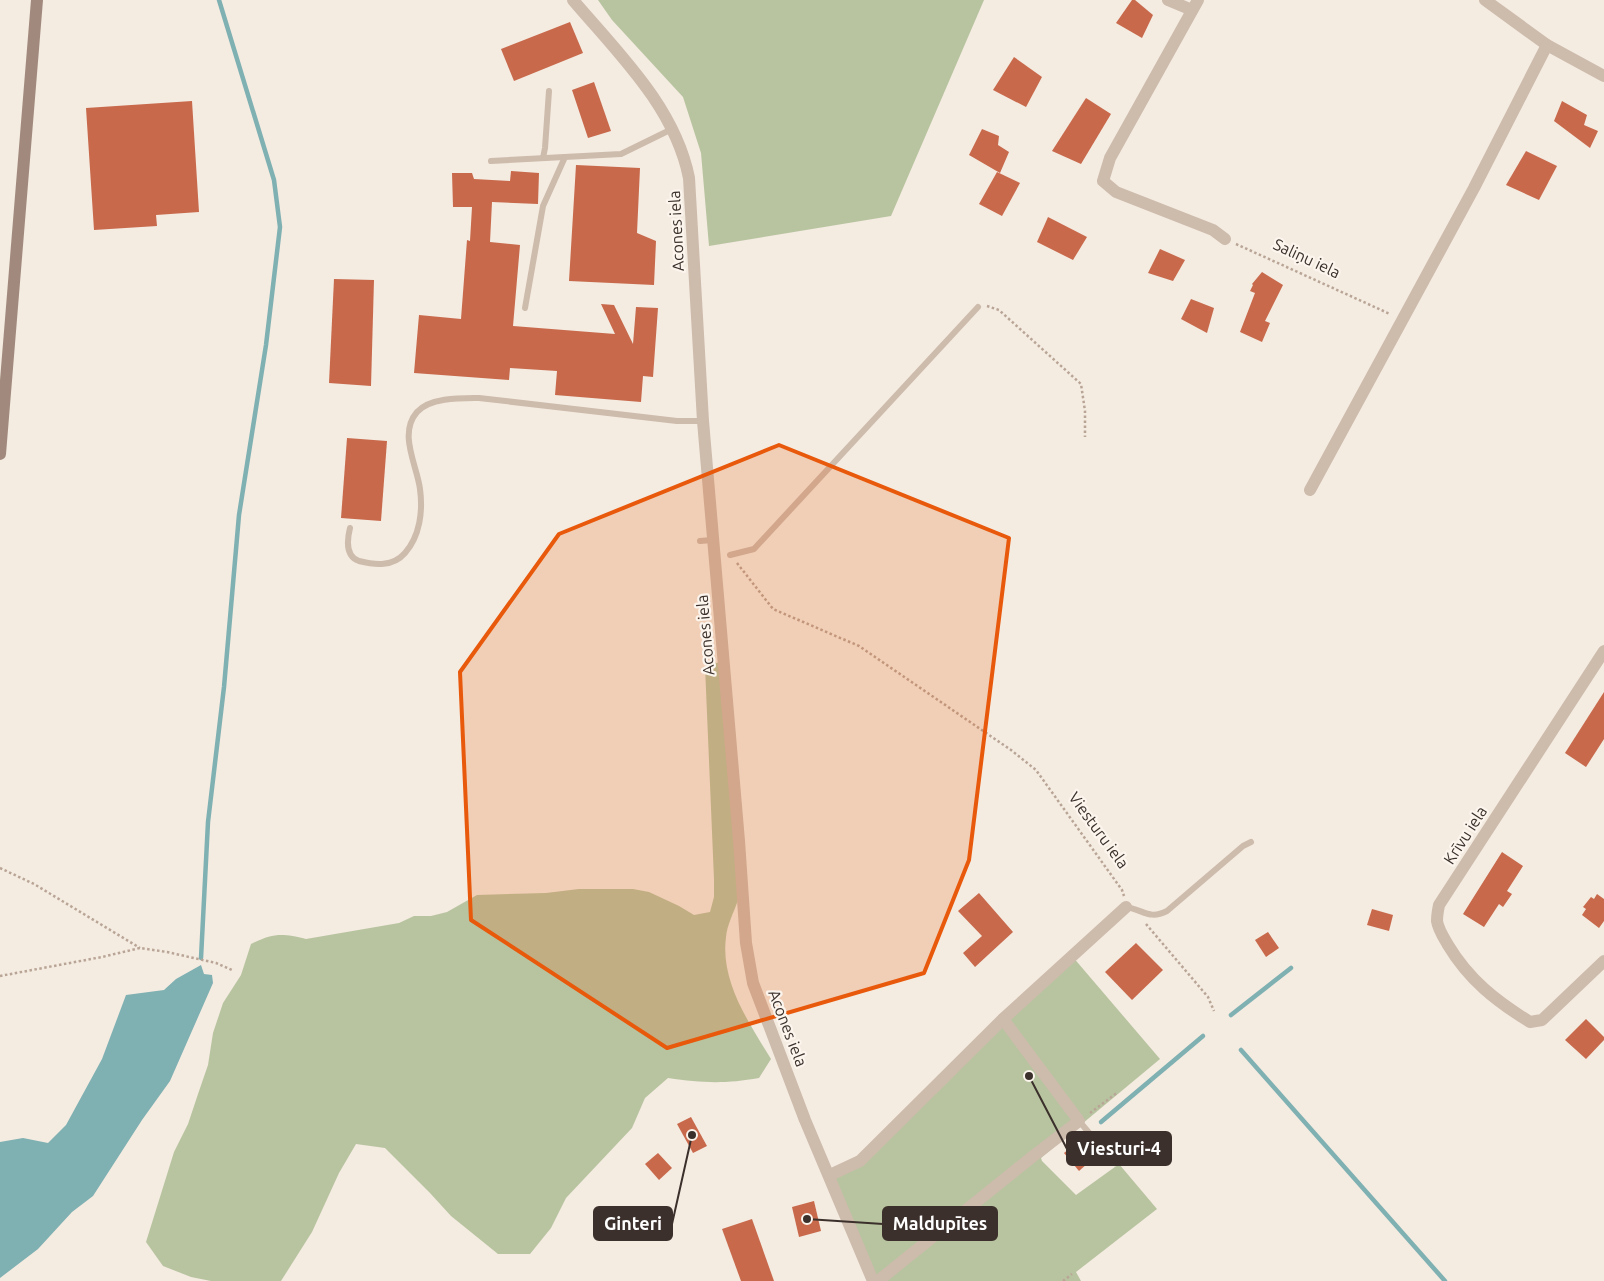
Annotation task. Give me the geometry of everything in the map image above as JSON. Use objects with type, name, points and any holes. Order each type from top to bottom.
[{"type":"street","points":[[0,454],[37,0]]},
{"type":"street","name":"Acones iela","points":[[573,0],[640,78],[672,129],[686,161],[689,178],[703,421],[706,540],[739,841],[746,943],[753,983],[805,1120],[874,1281]]},
{"type":"street","points":[[1168,0],[1195,5],[1110,158],[1103,181],[1116,192],[1213,230],[1225,239]]},
{"type":"street","points":[[1485,0],[1547,45],[1604,76]]},
{"type":"street","points":[[1310,490],[1474,188],[1547,45]]},
{"type":"street","name":"Krīvu iela","points":[[1604,651],[1439,905],[1437,922],[1442,936],[1458,962],[1484,990],[1530,1022],[1542,1020],[1604,961]]},
{"type":"street","points":[[830,1175],[860,1161],[1003,1018],[1132,908]]},
{"type":"street","points":[[878,1281],[1079,1121],[1003,1018]]},
{"type":"lane","points":[[543,158],[549,92]]},
{"type":"lane","points":[[491,161],[621,154],[672,129]]},
{"type":"lane","points":[[525,308],[543,206],[565,157]]},
{"type":"lane","points":[[730,555],[754,549],[978,307]]},
{"type":"lane","points":[[350,528],[348,550],[355,560],[367,563],[378,565],[398,560],[413,543],[420,520],[420,496],[409,443],[409,428],[418,411],[429,404],[459,398],[479,398],[677,421],[703,421]]},
{"type":"lane","points":[[1132,908],[1149,915],[1158,916],[1168,912],[1243,846],[1251,842]]},
{"type":"lane","points":[[1079,1121],[1115,1162]]},
{"type":"path","name":"Saliņu iela","points":[[1225,239],[1403,320]]},
{"type":"path","points":[[978,307],[989,305],[999,310],[1081,384],[1085,411],[1085,437]]},
{"type":"path","name":"Viesturu iela","points":[[730,555],[745,571],[773,609],[859,646],[1011,750],[1036,770],[1122,890],[1132,908],[1208,997],[1214,1011]]},
{"type":"path","points":[[0,868],[34,884],[140,948]]},
{"type":"path","points":[[0,976],[140,948],[216,963],[234,971]]},
{"type":"path","points":[[1079,1121],[1118,1092]]},
{"type":"path","points":[[1063,1281],[1072,1274]]},
{"type":"highlighted area","points":[[779,445],[1009,538],[969,860],[924,973],[667,1048],[471,920],[460,672],[559,534]]},
{"type":"green space","points":[[598,0],[984,0],[891,216],[709,246],[701,153],[683,97],[612,20]]},
{"type":"green space","points":[[724,661],[738,900],[728,928],[725,953],[727,970],[738,1001],[771,1059],[759,1078],[714,1082],[668,1078],[645,1098],[632,1128],[566,1198],[551,1228],[530,1254],[498,1254],[451,1216],[385,1148],[356,1144],[339,1173],[312,1232],[281,1281],[211,1281],[191,1277],[163,1266],[146,1242],[174,1152],[188,1124],[208,1065],[213,1033],[223,1003],[241,975],[251,944],[278,935],[306,939],[399,923],[414,916],[431,916],[447,912],[477,895],[546,893],[579,889],[633,889],[649,892],[694,915],[710,912],[714,897],[714,879],[705,666]]},
{"type":"green space","points":[[1072,956],[1160,1059],[1041,1158],[1042,1161],[1076,1195],[1119,1164],[1157,1209],[1076,1272],[1081,1281],[874,1281],[830,1175],[860,1161]]},
{"type":"water","points":[[201,965],[204,974],[212,975],[213,983],[170,1081],[142,1120],[93,1196],[72,1212],[38,1249],[0,1278],[0,1142],[23,1138],[48,1143],[66,1125],[102,1059],[126,995],[164,990],[176,979]]},
{"type":"building","points":[[1132,0],[1135,0],[1153,15],[1142,38],[1116,23]]},
{"type":"building","points":[[570,22],[583,53],[514,81],[501,49]]},
{"type":"building","points":[[1014,57],[1042,77],[1026,107],[993,90]]},
{"type":"building","points":[[594,82],[611,131],[588,138],[572,90]]},
{"type":"building","points":[[1086,98],[1111,114],[1081,164],[1052,151]]},
{"type":"building","points":[[192,101],[199,212],[156,215],[157,226],[94,230],[86,108]]},
{"type":"building","points":[[1562,101],[1587,115],[1584,125],[1598,131],[1590,148],[1554,121]]},
{"type":"building","points":[[982,129],[999,136],[998,145],[1009,152],[1000,173],[969,155]]},
{"type":"building","points":[[1526,151],[1557,166],[1539,200],[1506,185]]},
{"type":"building","points":[[576,165],[640,168],[637,233],[656,241],[654,285],[569,281]]},
{"type":"building","points":[[511,171],[539,173],[538,204],[492,202],[490,242],[520,245],[513,326],[615,334],[601,304],[614,305],[633,344],[636,307],[658,308],[653,377],[643,376],[641,402],[555,395],[557,371],[510,368],[509,380],[414,373],[419,315],[461,319],[467,240],[470,241],[472,207],[453,207],[452,173],[472,173],[474,179],[510,181]]},
{"type":"building","points":[[997,172],[1020,183],[1002,216],[979,204]]},
{"type":"building","points":[[1048,217],[1087,237],[1073,260],[1037,242]]},
{"type":"building","points":[[1160,249],[1185,260],[1173,281],[1148,273]]},
{"type":"building","points":[[1262,272],[1283,285],[1265,321],[1270,323],[1262,342],[1240,332],[1255,293],[1250,291],[1252,284]]},
{"type":"building","points":[[334,279],[374,280],[371,386],[329,383]]},
{"type":"building","points":[[1191,299],[1214,308],[1207,333],[1181,319]]},
{"type":"building","points":[[347,438],[387,441],[381,521],[341,518]]},
{"type":"building","points":[[1604,692],[1604,739],[1586,767],[1565,753]]},
{"type":"building","points":[[1502,852],[1523,866],[1507,891],[1512,894],[1503,907],[1499,904],[1484,927],[1463,914]]},
{"type":"building","points":[[979,893],[1013,932],[975,967],[963,953],[982,936],[958,911]]},
{"type":"building","points":[[1597,894],[1604,899],[1604,921],[1599,928],[1582,915],[1586,909],[1583,907],[1591,897],[1594,899]]},
{"type":"building","points":[[1372,909],[1393,915],[1389,931],[1367,925]]},
{"type":"building","points":[[1268,932],[1279,948],[1266,957],[1255,940]]},
{"type":"building","points":[[1136,943],[1163,970],[1132,1000],[1105,972]]},
{"type":"building","points":[[1586,1019],[1604,1037],[1604,1040],[1586,1059],[1565,1040]]},
{"type":"building","points":[[691,1117],[707,1146],[693,1153],[677,1124]]},
{"type":"building","points":[[1082,1138],[1097,1155],[1079,1171],[1064,1153]]},
{"type":"building","points":[[658,1153],[672,1168],[659,1180],[645,1164]]},
{"type":"building","points":[[814,1201],[821,1231],[799,1237],[792,1207]]},
{"type":"building","points":[[752,1219],[774,1281],[741,1281],[722,1229]]},
{"type":"waterway","points":[[201,958],[208,822],[224,687],[239,515],[266,345],[280,227],[274,180],[219,0]]},
{"type":"waterway","points":[[1231,1015],[1291,968]]},
{"type":"waterway","points":[[1101,1122],[1203,1036]]},
{"type":"waterway","points":[[1241,1050],[1445,1281]]},
{"type":"place","name":"Viesturi-4","points":[[1029,1076]]},
{"type":"place","name":"Ginteri","points":[[692,1135]]},
{"type":"place","name":"Maldupītes","points":[[807,1219]]}]
